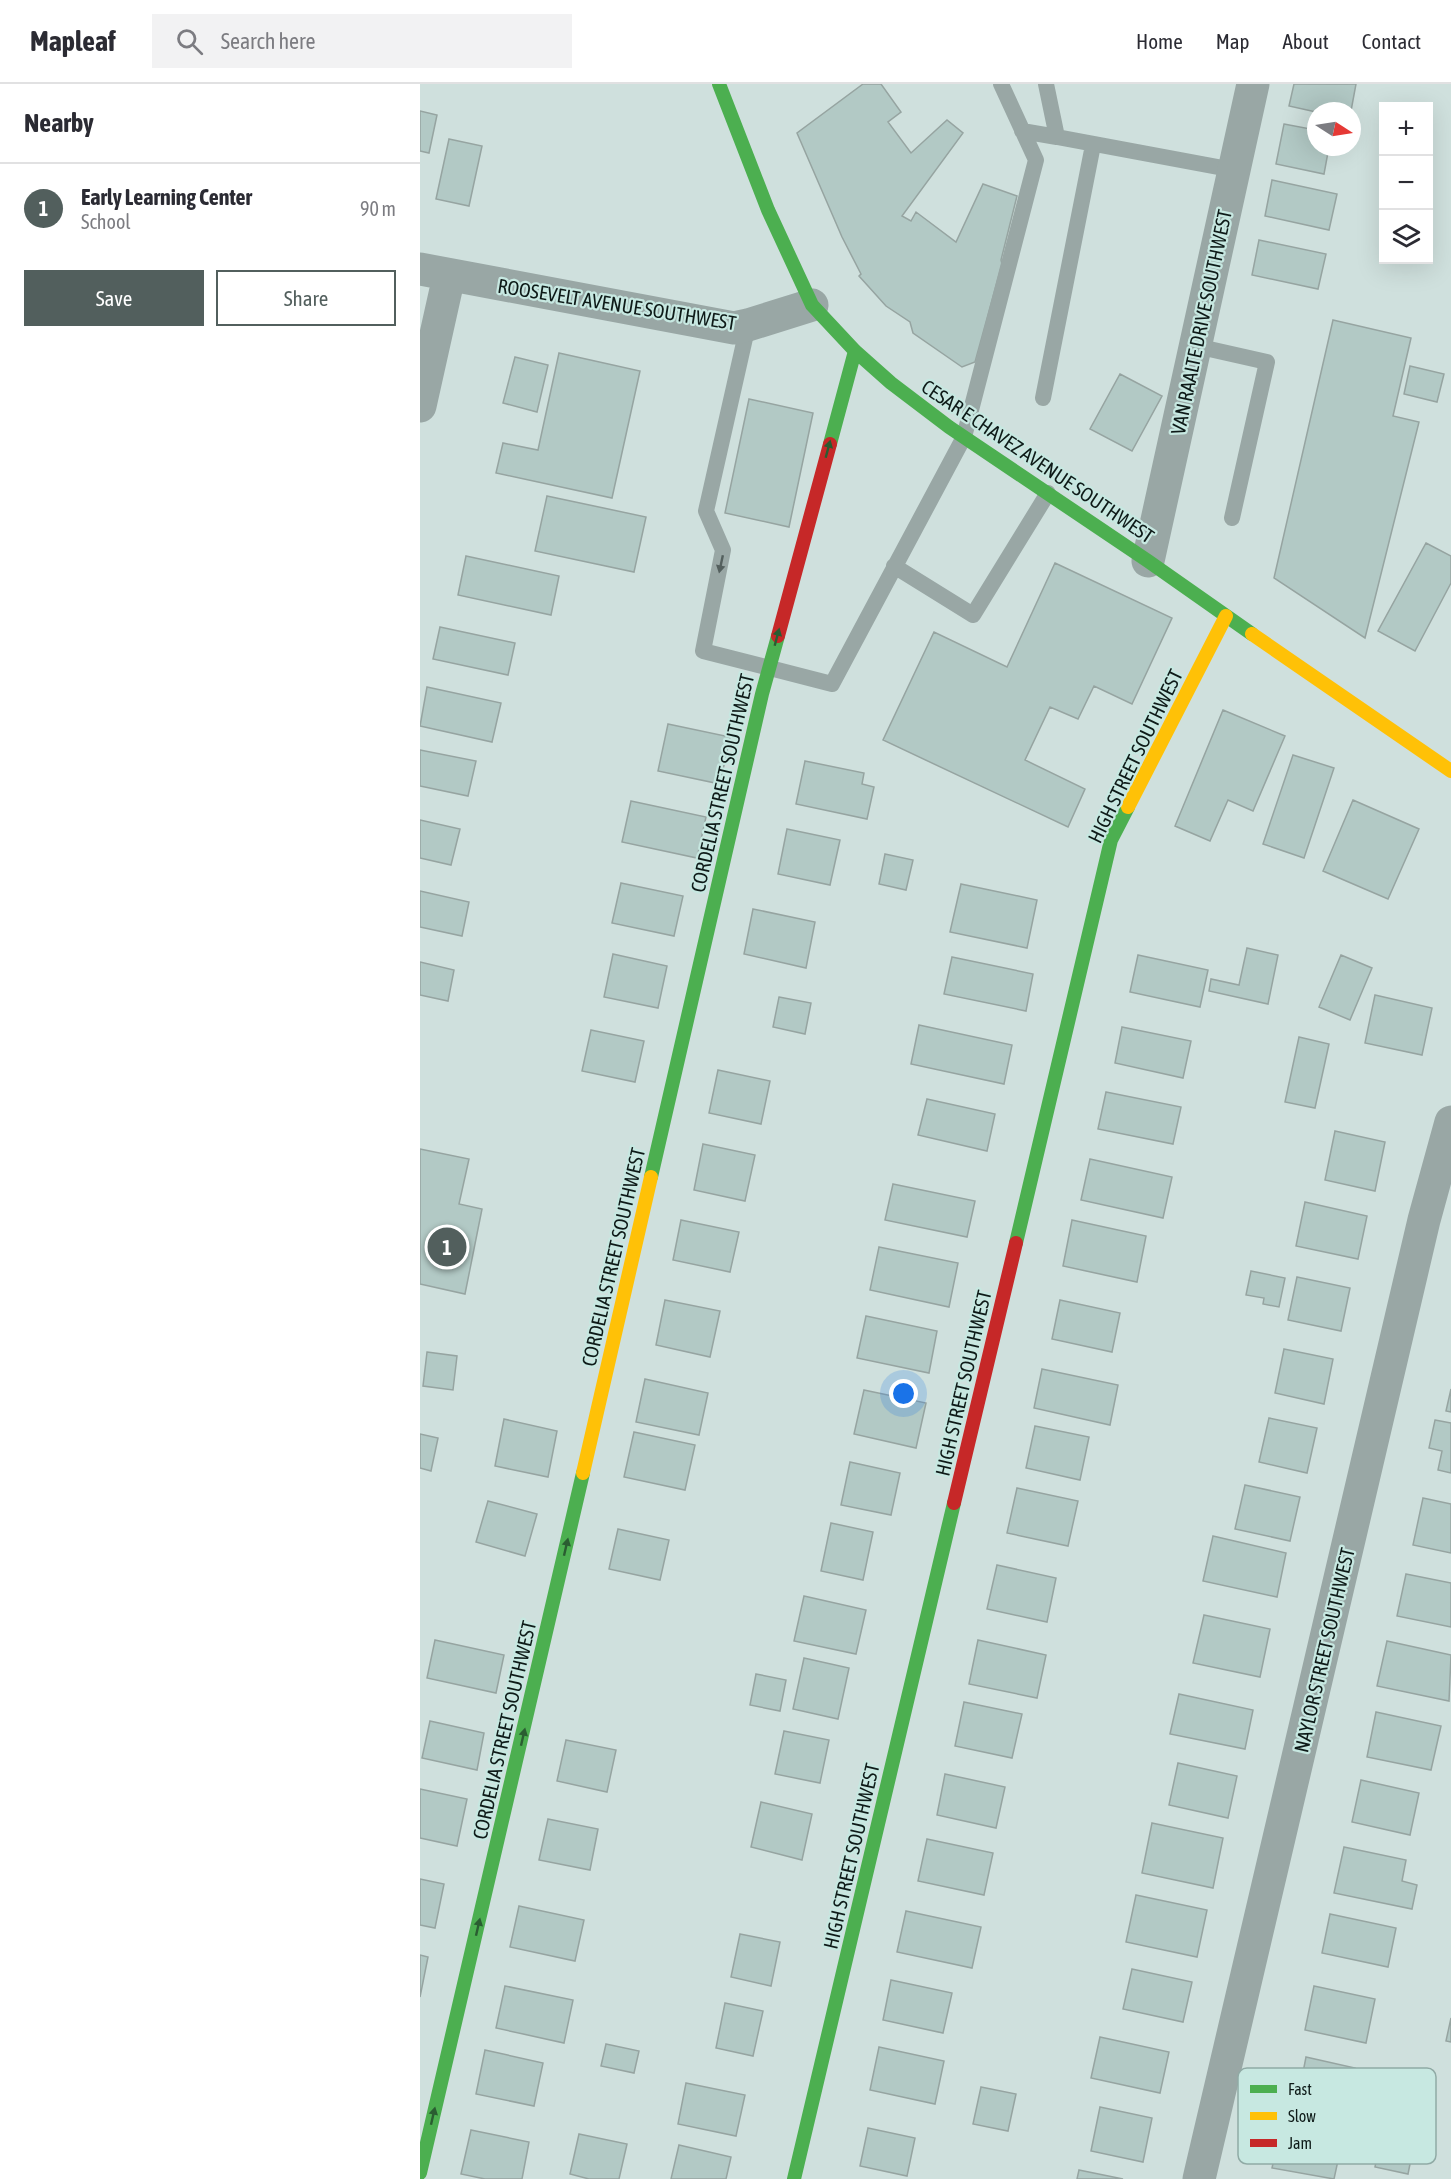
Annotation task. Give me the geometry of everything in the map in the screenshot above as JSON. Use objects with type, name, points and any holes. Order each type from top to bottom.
[{"type":"street","name":"CESAR E CHAVEZ AVENUE SOUTHWEST","points":[[718,84],[768,210],[812,305],[855,351],[891,383],[964,437],[1148,561],[1451,771]]},
{"type":"street","name":"VAN RAALTE DRIVE SOUTHWEST","points":[[1148,561],[1253,84]]},
{"type":"street","name":"ROOSEVELT AVENUE SOUTHWEST","points":[[435,273],[734,328],[812,305]]},
{"type":"street","points":[[420,406],[435,273]]},
{"type":"street","name":"CORDELIA STREET SOUTHWEST","points":[[420,2173],[769,668],[855,351]]},
{"type":"street","name":"HIGH STREET SOUTHWEST","points":[[794,2179],[1111,840],[1226,616]]},
{"type":"street","name":"NAYLOR STREET SOUTHWEST","points":[[1199,2179],[1424,1220],[1451,1122]]},
{"type":"lane","points":[[748,325],[706,511],[723,550],[703,651],[832,684],[964,437],[1036,160],[1001,84]]},
{"type":"lane","points":[[1046,84],[1057,137]]},
{"type":"lane","points":[[1022,131],[1234,170]]},
{"type":"lane","points":[[1043,398],[1093,145]]},
{"type":"lane","points":[[1196,346],[1267,362],[1232,518]]},
{"type":"lane","points":[[894,566],[973,615],[1048,493]]},
{"type":"building","points":[[863,84],[881,84],[901,112],[888,122],[911,153],[947,120],[963,133],[902,216],[911,221],[916,212],[956,242],[983,184],[1017,196],[1001,260],[1002,264],[975,362],[962,367],[913,333],[910,322],[886,306],[859,276],[861,274],[842,237],[797,133]]},
{"type":"building","points":[[1294,84],[1356,84],[1353,102],[1307,102],[1307,110],[1289,106]]},
{"type":"building","points":[[420,111],[437,115],[429,153],[420,151]]},
{"type":"building","points":[[1284,124],[1307,128],[1307,156],[1327,156],[1324,174],[1276,164]]},
{"type":"building","points":[[449,139],[482,146],[469,206],[436,199]]},
{"type":"building","points":[[1272,180],[1337,194],[1329,230],[1265,216]]},
{"type":"building","points":[[1259,240],[1326,254],[1318,289],[1252,275]]},
{"type":"building","points":[[1333,320],[1411,338],[1393,416],[1419,422],[1365,638],[1274,578]]},
{"type":"building","points":[[559,353],[640,371],[612,498],[496,473],[503,443],[538,450]]},
{"type":"building","points":[[515,357],[548,365],[537,412],[503,403]]},
{"type":"building","points":[[1410,366],[1444,374],[1437,402],[1404,394]]},
{"type":"building","points":[[1120,374],[1162,396],[1132,451],[1090,429]]},
{"type":"building","points":[[749,399],[813,413],[789,527],[725,513]]},
{"type":"building","points":[[547,496],[646,517],[634,572],[535,551]]},
{"type":"building","points":[[1426,543],[1451,556],[1451,583],[1415,651],[1378,631]]},
{"type":"building","points":[[466,556],[559,576],[551,615],[458,595]]},
{"type":"building","points":[[1055,563],[1172,618],[1132,704],[1094,686],[1078,719],[1050,707],[1025,760],[1085,789],[1068,827],[883,740],[934,632],[1007,667]]},
{"type":"building","points":[[440,627],[515,643],[508,675],[433,659]]},
{"type":"building","points":[[427,687],[501,703],[492,742],[420,726]]},
{"type":"building","points":[[1223,710],[1285,736],[1253,811],[1228,800],[1210,841],[1175,826]]},
{"type":"building","points":[[668,724],[730,737],[720,784],[658,771]]},
{"type":"building","points":[[420,750],[476,761],[468,796],[420,786]]},
{"type":"building","points":[[1293,755],[1334,768],[1304,858],[1263,844]]},
{"type":"building","points":[[805,761],[864,773],[862,784],[874,787],[867,819],[796,804]]},
{"type":"building","points":[[1353,800],[1419,829],[1388,899],[1323,871]]},
{"type":"building","points":[[631,801],[706,817],[697,858],[622,842]]},
{"type":"building","points":[[420,820],[460,829],[451,865],[420,858]]},
{"type":"building","points":[[787,829],[840,840],[830,885],[778,874]]},
{"type":"building","points":[[885,854],[913,860],[906,890],[879,884]]},
{"type":"building","points":[[621,883],[683,896],[674,936],[612,923]]},
{"type":"building","points":[[961,884],[1037,900],[1027,948],[950,932]]},
{"type":"building","points":[[420,891],[469,902],[462,936],[420,927]]},
{"type":"building","points":[[753,909],[815,922],[806,968],[744,954]]},
{"type":"building","points":[[1247,948],[1278,955],[1268,1004],[1209,991],[1211,979],[1239,985]]},
{"type":"building","points":[[613,954],[667,966],[658,1008],[604,997]]},
{"type":"building","points":[[1138,955],[1208,970],[1200,1007],[1130,992]]},
{"type":"building","points":[[1341,955],[1372,968],[1350,1020],[1319,1007]]},
{"type":"building","points":[[952,957],[1033,974],[1026,1011],[944,994]]},
{"type":"building","points":[[420,962],[454,970],[448,1001],[420,995]]},
{"type":"building","points":[[1375,995],[1432,1008],[1422,1055],[1365,1043]]},
{"type":"building","points":[[779,997],[811,1003],[805,1034],[773,1027]]},
{"type":"building","points":[[919,1025],[1012,1045],[1004,1084],[911,1064]]},
{"type":"building","points":[[1122,1027],[1191,1041],[1183,1078],[1115,1063]]},
{"type":"building","points":[[591,1030],[644,1041],[635,1082],[582,1071]]},
{"type":"building","points":[[1299,1037],[1329,1044],[1315,1108],[1285,1102]]},
{"type":"building","points":[[718,1070],[770,1081],[761,1124],[709,1113]]},
{"type":"building","points":[[1106,1092],[1181,1107],[1173,1144],[1098,1129]]},
{"type":"building","points":[[927,1099],[995,1114],[987,1151],[918,1135]]},
{"type":"building","points":[[1335,1131],[1385,1142],[1375,1191],[1325,1180]]},
{"type":"building","points":[[703,1144],[755,1155],[745,1201],[694,1190]]},
{"type":"building","points":[[420,1149],[469,1159],[459,1204],[482,1209],[465,1294],[420,1284]]},
{"type":"building","points":[[1090,1159],[1172,1177],[1163,1218],[1081,1200]]},
{"type":"building","points":[[893,1184],[975,1201],[967,1237],[885,1220]]},
{"type":"building","points":[[1305,1202],[1367,1216],[1358,1259],[1296,1246]]},
{"type":"building","points":[[681,1220],[739,1232],[730,1272],[673,1260]]},
{"type":"building","points":[[1072,1220],[1146,1236],[1137,1282],[1063,1266]]},
{"type":"building","points":[[879,1247],[958,1263],[949,1307],[870,1290]]},
{"type":"building","points":[[1251,1271],[1285,1278],[1279,1307],[1263,1304],[1264,1298],[1246,1295]]},
{"type":"building","points":[[1297,1277],[1350,1288],[1341,1331],[1288,1320]]},
{"type":"building","points":[[665,1300],[720,1311],[710,1357],[656,1345]]},
{"type":"building","points":[[1060,1300],[1120,1313],[1112,1352],[1052,1339]]},
{"type":"building","points":[[866,1316],[937,1331],[929,1373],[857,1358]]},
{"type":"building","points":[[1284,1349],[1333,1359],[1324,1404],[1275,1393]]},
{"type":"building","points":[[427,1352],[457,1356],[453,1390],[423,1386]]},
{"type":"building","points":[[1042,1369],[1118,1385],[1110,1425],[1034,1408]]},
{"type":"building","points":[[645,1379],[708,1393],[699,1435],[636,1422]]},
{"type":"building","points":[[1451,1389],[1451,1412],[1446,1411]]},
{"type":"building","points":[[864,1390],[926,1403],[916,1448],[854,1434]]},
{"type":"building","points":[[1269,1418],[1317,1428],[1307,1473],[1259,1462]]},
{"type":"building","points":[[504,1419],[557,1431],[548,1477],[495,1466]]},
{"type":"building","points":[[1435,1420],[1451,1423],[1451,1473],[1438,1470],[1442,1451],[1429,1448]]},
{"type":"building","points":[[1035,1426],[1089,1437],[1080,1480],[1026,1468]]},
{"type":"building","points":[[634,1432],[695,1445],[685,1490],[624,1477]]},
{"type":"building","points":[[420,1434],[438,1438],[431,1471],[420,1468]]},
{"type":"building","points":[[850,1462],[900,1473],[891,1515],[841,1505]]},
{"type":"building","points":[[1245,1485],[1300,1497],[1290,1541],[1235,1529]]},
{"type":"building","points":[[1017,1488],[1078,1501],[1068,1546],[1007,1533]]},
{"type":"building","points":[[1423,1498],[1451,1504],[1451,1553],[1413,1545]]},
{"type":"building","points":[[488,1501],[537,1514],[525,1556],[476,1542]]},
{"type":"building","points":[[831,1523],[873,1532],[863,1580],[821,1571]]},
{"type":"building","points":[[618,1529],[669,1540],[660,1580],[609,1569]]},
{"type":"building","points":[[1213,1536],[1286,1553],[1277,1597],[1203,1581]]},
{"type":"building","points":[[997,1565],[1056,1578],[1047,1622],[987,1609]]},
{"type":"building","points":[[1406,1574],[1451,1583],[1451,1627],[1397,1616]]},
{"type":"building","points":[[804,1596],[866,1610],[856,1654],[794,1641]]},
{"type":"building","points":[[1204,1615],[1270,1629],[1260,1677],[1193,1663]]},
{"type":"building","points":[[435,1640],[504,1655],[496,1693],[427,1678]]},
{"type":"building","points":[[978,1640],[1046,1655],[1037,1698],[969,1684]]},
{"type":"building","points":[[1387,1641],[1451,1655],[1449,1701],[1377,1686]]},
{"type":"building","points":[[804,1658],[849,1668],[838,1719],[793,1709]]},
{"type":"building","points":[[756,1674],[786,1680],[780,1711],[750,1705]]},
{"type":"building","points":[[1179,1694],[1253,1710],[1245,1749],[1170,1734]]},
{"type":"building","points":[[964,1702],[1022,1714],[1012,1758],[955,1746]]},
{"type":"building","points":[[1376,1712],[1441,1726],[1431,1770],[1367,1757]]},
{"type":"building","points":[[430,1721],[484,1733],[477,1770],[422,1758]]},
{"type":"building","points":[[784,1731],[829,1740],[820,1783],[775,1774]]},
{"type":"building","points":[[566,1740],[616,1750],[607,1792],[557,1781]]},
{"type":"building","points":[[1178,1763],[1237,1776],[1228,1818],[1169,1805]]},
{"type":"building","points":[[945,1774],[1005,1787],[996,1828],[937,1815]]},
{"type":"building","points":[[1361,1780],[1419,1793],[1410,1835],[1352,1822]]},
{"type":"building","points":[[420,1789],[467,1799],[457,1846],[420,1838]]},
{"type":"building","points":[[761,1802],[812,1814],[802,1860],[751,1847]]},
{"type":"building","points":[[548,1819],[598,1829],[590,1870],[539,1860]]},
{"type":"building","points":[[1152,1823],[1223,1838],[1213,1888],[1142,1873]]},
{"type":"building","points":[[927,1839],[993,1853],[984,1895],[918,1881]]},
{"type":"building","points":[[1344,1847],[1406,1860],[1402,1881],[1417,1885],[1412,1909],[1334,1893]]},
{"type":"building","points":[[420,1879],[444,1884],[435,1928],[420,1925]]},
{"type":"building","points":[[1136,1895],[1207,1910],[1197,1957],[1126,1942]]},
{"type":"building","points":[[519,1906],[584,1920],[575,1961],[510,1947]]},
{"type":"building","points":[[906,1911],[981,1927],[972,1968],[897,1952]]},
{"type":"building","points":[[1330,1914],[1396,1928],[1388,1967],[1322,1953]]},
{"type":"building","points":[[740,1934],[780,1942],[771,1986],[731,1977]]},
{"type":"building","points":[[420,1955],[428,1957],[420,1997]]},
{"type":"building","points":[[1132,1969],[1192,1982],[1183,2022],[1123,2009]]},
{"type":"building","points":[[891,1980],[952,1993],[943,2033],[883,2020]]},
{"type":"building","points":[[505,1986],[573,2000],[564,2043],[496,2028]]},
{"type":"building","points":[[1314,1986],[1375,1999],[1366,2043],[1305,2030]]},
{"type":"building","points":[[725,2003],[763,2011],[753,2056],[716,2048]]},
{"type":"building","points":[[1451,2018],[1451,2042],[1446,2041]]},
{"type":"building","points":[[1100,2037],[1169,2052],[1160,2093],[1091,2078]]},
{"type":"building","points":[[606,2044],[639,2051],[634,2073],[601,2066]]},
{"type":"building","points":[[879,2047],[944,2061],[935,2104],[870,2090]]},
{"type":"building","points":[[485,2050],[543,2063],[534,2106],[476,2094]]},
{"type":"building","points":[[1306,2057],[1355,2068],[1304,2068]]},
{"type":"building","points":[[686,2083],[745,2095],[736,2136],[678,2124]]},
{"type":"building","points":[[981,2087],[1016,2094],[1008,2131],[973,2124]]},
{"type":"building","points":[[1100,2107],[1152,2118],[1143,2162],[1091,2151]]},
{"type":"building","points":[[868,2128],[915,2138],[907,2176],[860,2166]]},
{"type":"building","points":[[471,2130],[529,2142],[522,2179],[485,2179],[461,2174]]},
{"type":"building","points":[[579,2134],[627,2144],[619,2179],[589,2179],[570,2174]]},
{"type":"building","points":[[679,2145],[731,2157],[726,2179],[671,2179]]},
{"type":"building","points":[[1273,2164],[1337,2164],[1334,2179],[1272,2168]]},
{"type":"building","points":[[1376,2164],[1410,2164],[1408,2174],[1375,2167]]},
{"type":"building","points":[[1079,2170],[1123,2179],[1077,2179]]},
{"type":"traffic: fast","points":[[719,84],[768,210],[812,305],[855,351],[891,383],[949,427],[1252,634]]},
{"type":"traffic: fast","points":[[830,444],[855,351]]},
{"type":"traffic: fast","points":[[651,1177],[762,694],[778,636]]},
{"type":"traffic: fast","points":[[1016,1243],[1111,840],[1128,807]]},
{"type":"traffic: fast","points":[[420,2173],[583,1473]]},
{"type":"traffic: fast","points":[[794,2179],[954,1503]]},
{"type":"traffic: slow","points":[[1128,807],[1226,616]]},
{"type":"traffic: slow","points":[[1252,634],[1451,771]]},
{"type":"traffic: slow","points":[[583,1473],[651,1177]]},
{"type":"traffic: jam","points":[[778,636],[830,444]]},
{"type":"traffic: jam","points":[[954,1503],[1016,1243]]},
{"type":"place","name":"Early Learning Center","points":[[447,1247]]}]
